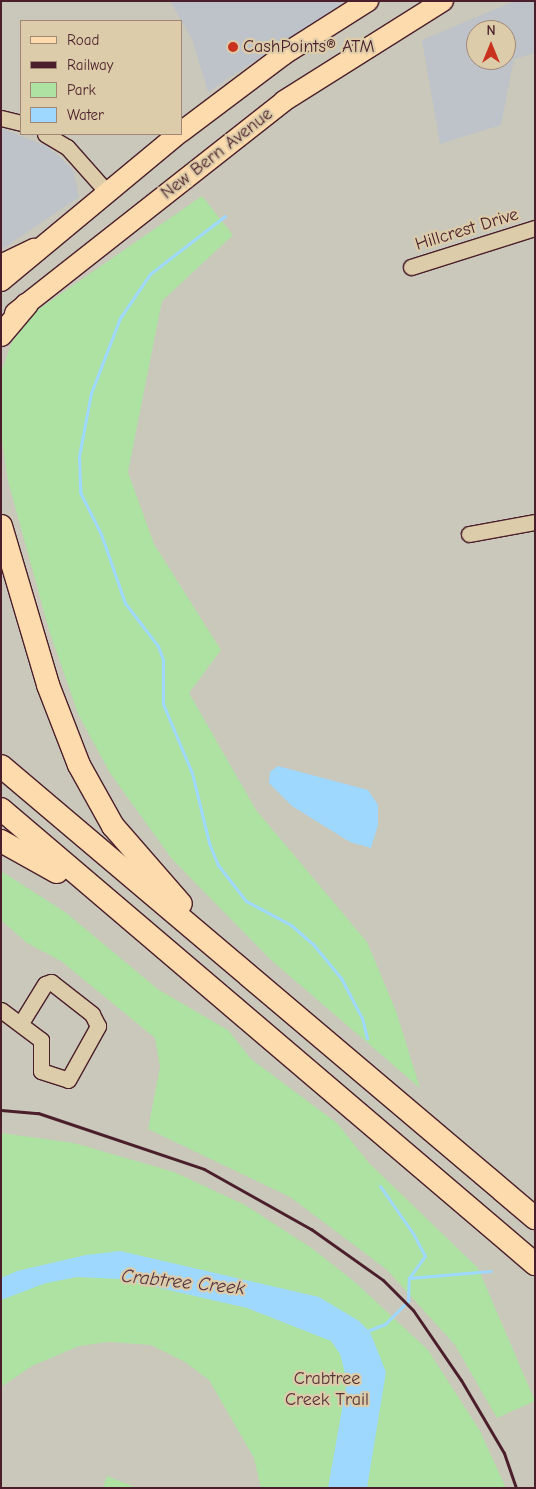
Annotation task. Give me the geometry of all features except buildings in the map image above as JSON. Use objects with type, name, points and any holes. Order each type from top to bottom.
[{"type":"highway","points":[[1,266],[34,250]]},
{"type":"highway","points":[[1,334],[27,304]]},
{"type":"highway","points":[[1,526],[51,694],[66,737],[97,801],[140,859],[234,962]]},
{"type":"highway","points":[[1,766],[535,1218]]},
{"type":"highway","points":[[1,809],[535,1264]]},
{"type":"highway","points":[[1,841],[43,862],[164,948]]},
{"type":"main road","points":[[182,131],[278,59],[368,1]]},
{"type":"main road","name":"New Bern Avenue","points":[[1,323],[284,101],[320,75],[443,1]]},
{"type":"main road","points":[[1,281],[34,250],[177,135]]},
{"type":"street","points":[[1,118],[20,123]]},
{"type":"street","points":[[47,135],[67,147],[106,191]]},
{"type":"street","name":"Hillcrest Drive","points":[[411,267],[535,228]]},
{"type":"street","points":[[469,534],[535,522]]},
{"type":"street","points":[[1,1010],[21,1023],[41,1040],[41,1071],[68,1080],[98,1026],[92,1014],[51,982],[45,984],[21,1023]]},
{"type":"shaded area","points":[[170,1],[346,1],[208,92],[192,39]]},
{"type":"shaded area","points":[[515,1],[535,1],[535,53],[516,58],[516,20],[470,20]]},
{"type":"shaded area","points":[[466,22],[466,70],[512,70],[501,125],[440,144],[422,40]]},
{"type":"shaded area","points":[[1,128],[46,146],[61,158],[73,170],[79,197],[1,250]]},
{"type":"green space","points":[[202,196],[233,235],[162,301],[128,472],[154,544],[221,650],[189,693],[256,810],[367,942],[396,1011],[420,1088],[271,960],[172,859],[110,773],[78,714],[49,630],[8,481],[1,434],[1,373],[12,342],[36,311]]},
{"type":"green space","points":[[1,871],[65,912],[159,990],[228,1030],[251,1059],[337,1123],[369,1163],[478,1268],[535,1401],[497,1418],[455,1345],[386,1269],[290,1197],[148,1129],[160,1067],[155,1038],[61,961],[27,943],[1,920]]},
{"type":"green space","name":"Crabtree Creek Trail","points":[[1,1133],[74,1143],[174,1172],[245,1205],[313,1249],[356,1283],[428,1350],[480,1431],[506,1488],[261,1488],[254,1458],[209,1380],[185,1362],[151,1345],[109,1342],[79,1346],[32,1366],[1,1387]]},
{"type":"green space","points":[[107,1476],[137,1488],[103,1488]]},
{"type":"water","points":[[278,766],[368,790],[378,805],[378,825],[371,848],[350,842],[292,806],[269,783],[270,772]]},
{"type":"water","name":"Crabtree Creek","points":[[120,1251],[319,1297],[359,1321],[370,1332],[386,1372],[367,1488],[328,1488],[347,1381],[340,1354],[331,1341],[247,1308],[121,1279],[77,1277],[46,1283],[1,1300],[1,1278],[17,1271],[86,1255]]},
{"type":"waterway","points":[[225,216],[150,274],[120,318],[91,393],[79,456],[80,492],[101,534],[125,603],[158,646],[163,660],[163,704],[192,773],[209,843],[218,865],[246,901],[291,925],[313,944],[341,978],[362,1018],[367,1038]]},
{"type":"waterway","points":[[365,1332],[385,1324],[408,1301],[409,1278],[425,1256],[412,1232],[380,1186]]},
{"type":"waterway","points":[[409,1278],[491,1271]]},
{"type":"railway","points":[[1,1110],[38,1113],[204,1169],[311,1229],[383,1280],[413,1310],[461,1380],[504,1453],[516,1488]]},
{"type":"place","name":"CashPoints® ATM","points":[[233,47]]}]
